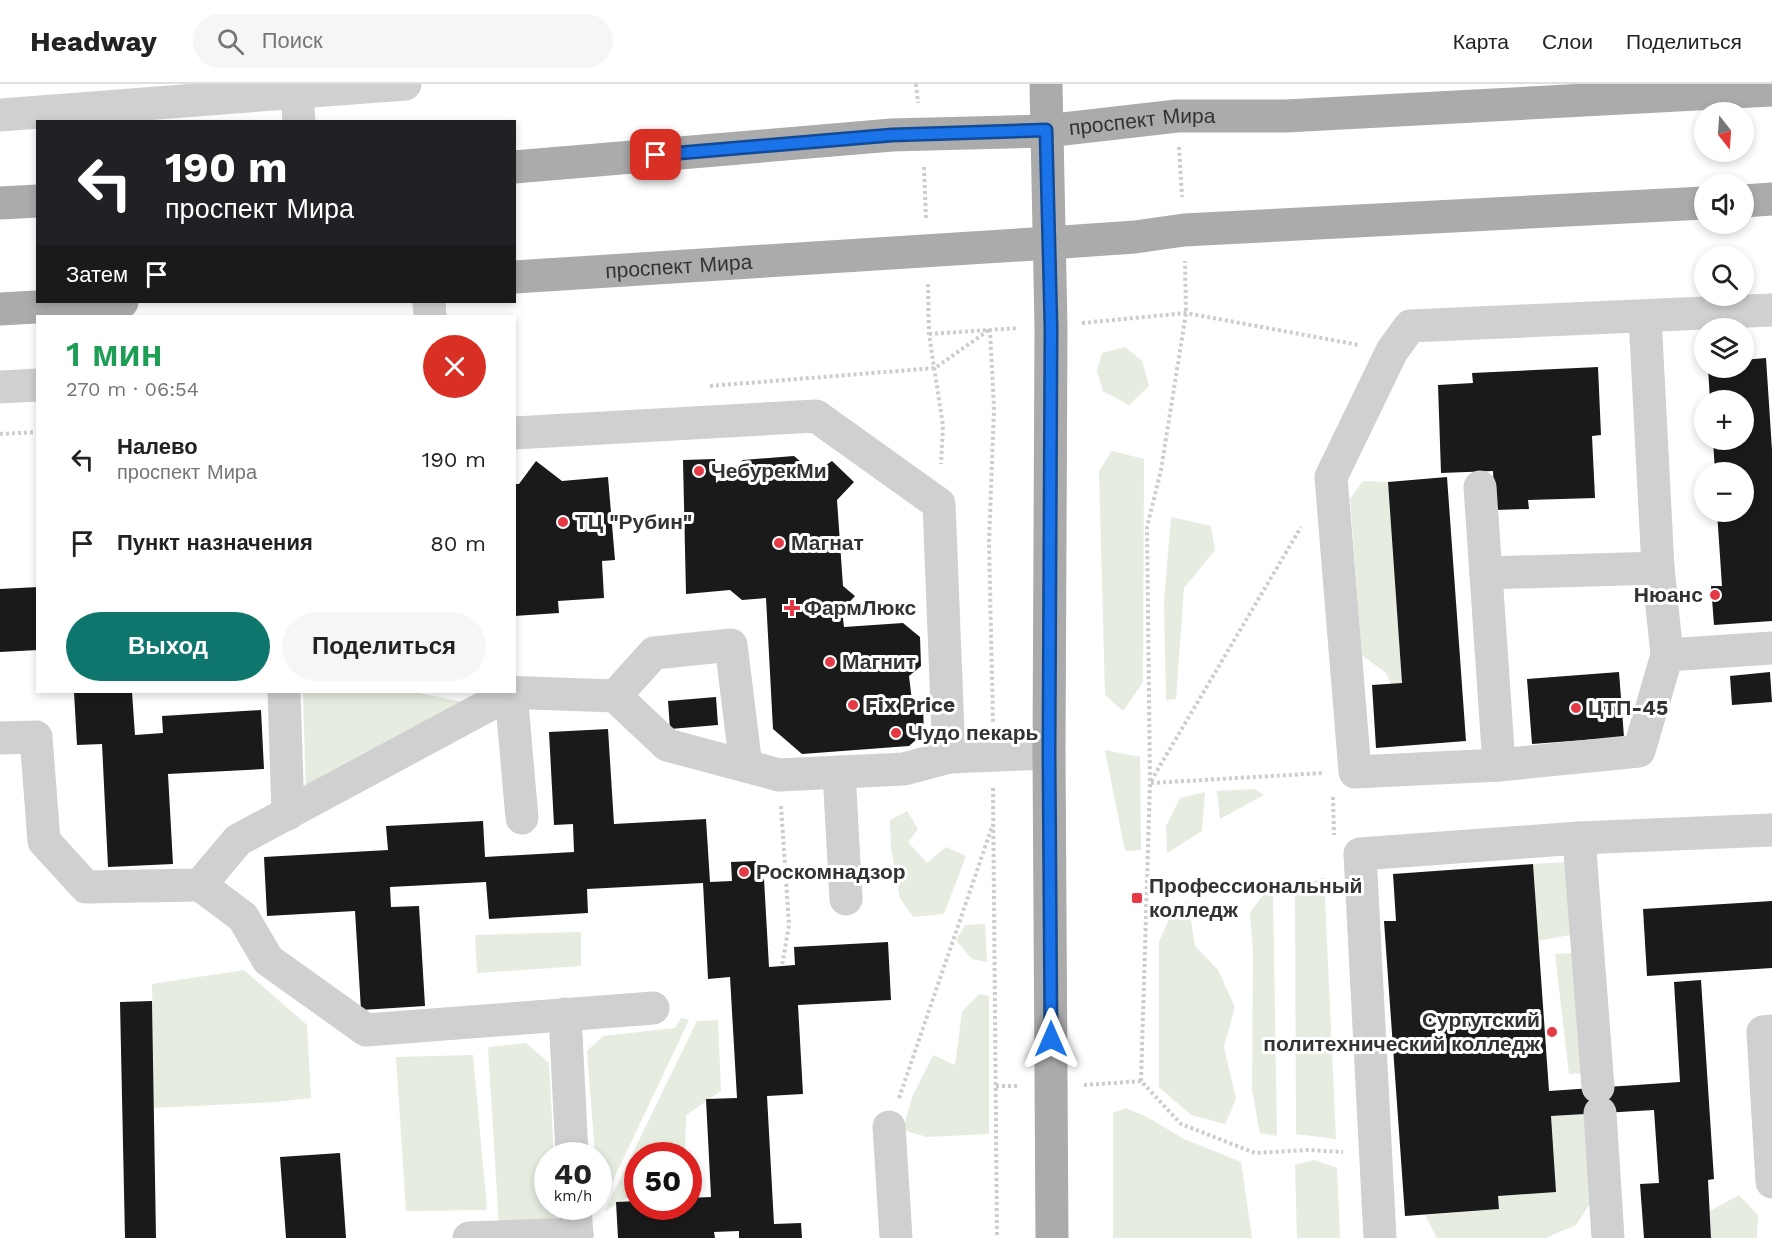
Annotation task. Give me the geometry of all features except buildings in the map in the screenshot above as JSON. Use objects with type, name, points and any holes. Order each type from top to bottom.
[{"type":"main road","points":[[1046,84],[1051,327],[1049,753],[1052,1238]]},
{"type":"main road","name":"проспект Мира","points":[[516,166],[892,135],[922,136],[1046,130],[1178,116],[1286,116],[1640,90],[1772,90]]},
{"type":"main road","points":[[1754,200],[1772,199]]},
{"type":"main road","points":[[0,203],[36,201]]},
{"type":"main road","name":"проспект Мира","points":[[516,277],[927,252],[1135,237],[1184,230],[1694,204]]},
{"type":"main road","points":[[0,309],[105,303]]},
{"type":"lane","points":[[0,115],[90,104],[297,99],[405,84]]},
{"type":"lane","points":[[1645,316],[1658,567],[1667,655],[1639,751],[1500,765],[1355,772],[1331,477],[1392,351],[1410,326],[1772,310]]},
{"type":"lane","points":[[0,387],[36,385]]},
{"type":"lane","points":[[516,433],[816,416],[939,504],[949,757]]},
{"type":"lane","points":[[1480,487],[1500,765]]},
{"type":"lane","points":[[1486,573],[1658,567]]},
{"type":"lane","points":[[615,696],[654,653],[731,645],[746,766]]},
{"type":"lane","points":[[1667,655],[1772,648]]},
{"type":"lane","points":[[516,692],[615,696],[667,745],[780,775],[904,769],[949,757],[1049,753]]},
{"type":"lane","points":[[284,693],[288,814]]},
{"type":"lane","points":[[200,885],[238,840],[504,693]]},
{"type":"lane","points":[[506,693],[522,818]]},
{"type":"lane","points":[[0,738],[36,737],[44,841],[86,887],[200,885],[243,917],[268,960],[366,1030],[653,1008]]},
{"type":"lane","points":[[839,772],[846,899]]},
{"type":"lane","points":[[1380,1238],[1360,854],[1579,838],[1772,830]]},
{"type":"lane","points":[[1579,838],[1608,1238]]},
{"type":"lane","points":[[565,1014],[571,1142]]},
{"type":"lane","points":[[1772,1031],[1764,1032],[1772,1182]]},
{"type":"lane","points":[[890,1127],[896,1238]]},
{"type":"lane","points":[[469,1238],[576,1226]]},
{"type":"path","points":[[916,84],[922,136],[929,334],[943,426],[939,504]]},
{"type":"path","points":[[1178,116],[1186,313],[1161,470],[1148,527],[1150,783],[1141,1082],[1181,1125],[1255,1153],[1308,1150]]},
{"type":"path","points":[[929,334],[1051,327],[1186,313],[1392,351]]},
{"type":"path","points":[[700,387],[935,368],[990,329]]},
{"type":"path","points":[[0,434],[36,432]]},
{"type":"path","points":[[1150,783],[1331,477]]},
{"type":"path","points":[[1150,783],[1355,772]]},
{"type":"path","points":[[780,775],[789,924],[782,966]]},
{"type":"path","points":[[1334,804],[1334,837]]},
{"type":"path","points":[[890,1127],[994,821]]},
{"type":"path","points":[[996,1086],[1141,1082]]},
{"type":"shaded area","points":[[1125,347],[1142,361],[1149,386],[1129,405],[1103,391],[1097,371],[1102,353]]},
{"type":"shaded area","points":[[1112,451],[1144,459],[1143,682],[1123,711],[1105,695],[1099,471]]},
{"type":"shaded area","points":[[1363,481],[1388,482],[1402,683],[1391,684],[1386,673],[1362,655],[1350,499]]},
{"type":"shaded area","points":[[1171,517],[1211,526],[1215,550],[1184,588],[1176,699],[1166,700],[1164,601]]},
{"type":"shaded area","points":[[303,693],[419,693],[472,704],[306,796]]},
{"type":"shaded area","points":[[1105,750],[1140,757],[1141,850],[1125,851]]},
{"type":"shaded area","points":[[1254,789],[1264,795],[1220,819],[1217,791]]},
{"type":"shaded area","points":[[1205,792],[1202,831],[1167,853],[1166,826],[1180,798]]},
{"type":"shaded area","points":[[907,811],[918,829],[908,842],[927,863],[946,847],[966,856],[944,914],[913,917],[900,898],[891,849],[890,820]]},
{"type":"shaded area","points":[[1566,862],[1575,934],[1538,941],[1533,864]]},
{"type":"shaded area","points":[[1324,877],[1336,1139],[1296,1134],[1295,889]]},
{"type":"shaded area","points":[[1268,888],[1273,893],[1277,1136],[1260,1133],[1252,1090],[1253,953],[1250,913]]},
{"type":"shaded area","points":[[1188,902],[1195,946],[1218,970],[1235,1007],[1224,1047],[1236,1099],[1225,1124],[1191,1115],[1159,1087],[1159,942],[1173,910]]},
{"type":"shaded area","points":[[985,924],[987,962],[972,959],[956,940],[965,925]]},
{"type":"shaded area","points":[[581,932],[581,966],[477,973],[475,935]]},
{"type":"shaded area","points":[[1575,953],[1584,1073],[1569,1074],[1555,954]]},
{"type":"shaded area","points":[[244,970],[307,1025],[311,1098],[154,1108],[152,984]]},
{"type":"shaded area","points":[[979,994],[989,996],[989,1134],[927,1137],[903,1130],[912,1097],[933,1055],[955,1065],[962,1012]]},
{"type":"shaded area","points":[[681,1018],[689,1020],[631,1142],[624,1142],[624,1157],[612,1183],[612,1142],[594,1142],[587,1051],[603,1036],[675,1028]]},
{"type":"shaded area","points":[[718,1020],[721,1091],[686,1115],[685,1142],[638,1142],[697,1021]]},
{"type":"shaded area","points":[[526,1043],[549,1063],[553,1142],[534,1142],[534,1220],[557,1220],[557,1224],[499,1227],[488,1047]]},
{"type":"shaded area","points":[[473,1055],[487,1210],[406,1211],[396,1057]]},
{"type":"shaded area","points":[[1126,1108],[1147,1117],[1184,1139],[1241,1162],[1252,1238],[1113,1238],[1113,1113]]},
{"type":"shaded area","points":[[1588,1114],[1593,1199],[1576,1225],[1546,1238],[1437,1238],[1425,1215],[1498,1209],[1498,1196],[1551,1116]]},
{"type":"shaded area","points":[[1314,1160],[1337,1168],[1340,1238],[1297,1238],[1295,1165]]},
{"type":"shaded area","points":[[624,1171],[624,1200],[612,1207],[612,1196]]},
{"type":"shaded area","points":[[1739,1195],[1758,1215],[1757,1238],[1711,1238],[1710,1211]]},
{"type":"place","name":"ЧебурекМи","points":[[699,471]]},
{"type":"place","name":"ТЦ \"Рубин\"","points":[[563,522]]},
{"type":"place","name":"Магнат","points":[[779,543]]},
{"type":"place","name":"Нюанс","points":[[1715,595]]},
{"type":"place","name":"ФармЛюкс","points":[[792,608]]},
{"type":"place","name":"Магнит","points":[[830,662]]},
{"type":"place","name":"Fix Price","points":[[853,705]]},
{"type":"place","name":"ЦТП-45","points":[[1576,708]]},
{"type":"place","name":"Чудо пекарь","points":[[896,733]]},
{"type":"place","name":"Роскомнадзор","points":[[744,872]]},
{"type":"place","name":"Профессиональный колледж","points":[[1137,898]]},
{"type":"place","name":"Сургутский политехнический колледж","points":[[1552,1032]]},
{"type":"route","points":[[656,155],[892,135],[922,136],[1046,130],[1051,327],[1049,753],[1051,1039]]}]
